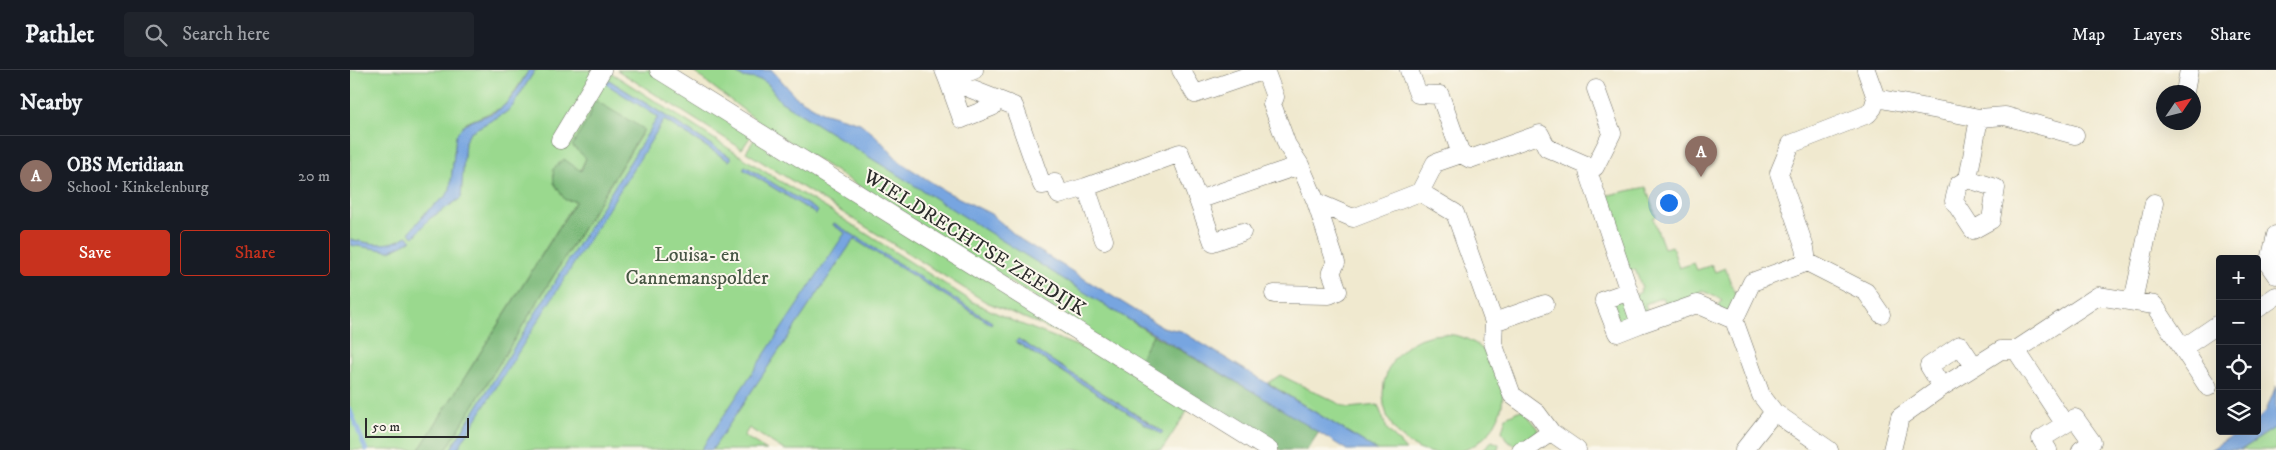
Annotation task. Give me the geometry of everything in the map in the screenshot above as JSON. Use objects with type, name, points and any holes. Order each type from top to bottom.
[{"type":"street","points":[[560,140],[602,70]]},
{"type":"street","name":"WIELDRECHTSE ZEEDIJK","points":[[659,70],[1270,450]]},
{"type":"street","points":[[946,75],[974,70]]},
{"type":"street","points":[[1181,70],[1195,94],[1265,70],[1275,97],[1272,104],[1286,145],[1300,165],[1316,202],[1336,263],[1331,272],[1338,291],[1329,295],[1274,294]]},
{"type":"street","points":[[1409,70],[1418,94],[1440,95],[1461,154],[1470,159],[1540,134],[1547,148],[1586,165],[1627,292],[1640,324]]},
{"type":"street","points":[[1807,262],[1805,248],[1778,173],[1791,144],[1868,114],[1873,108],[1876,98],[1866,70]]},
{"type":"street","points":[[2186,85],[2189,70]]},
{"type":"street","points":[[946,75],[996,100],[1014,106],[1042,185],[1055,183],[1059,195],[1180,153],[1213,242],[1242,232]]},
{"type":"street","points":[[946,75],[962,119],[992,107],[996,100]]},
{"type":"street","points":[[1588,171],[1596,167],[1612,133],[1596,89]]},
{"type":"street","points":[[1876,98],[1979,118],[2005,116],[2075,135]]},
{"type":"street","points":[[1968,179],[1979,118]]},
{"type":"street","points":[[1316,202],[1353,218],[1420,192],[1435,163],[1461,154]]},
{"type":"street","points":[[1198,200],[1300,165]]},
{"type":"street","points":[[1086,187],[1104,240]]},
{"type":"street","points":[[1420,192],[1455,213],[1494,322],[1493,343],[1512,395],[1537,413],[1551,432],[1577,450]]},
{"type":"street","points":[[2133,301],[2154,203]]},
{"type":"street","points":[[2276,235],[2270,265],[2276,276]]},
{"type":"street","points":[[1829,450],[1774,412],[1761,394],[1734,320],[1752,282],[1807,262],[1866,292],[1881,314]]},
{"type":"street","points":[[1627,292],[1604,300],[1617,333],[1697,304],[1734,320]]},
{"type":"street","points":[[1892,450],[1900,417],[1974,366],[2001,350],[2016,350],[2098,296],[2154,305],[2208,388]]},
{"type":"street","points":[[2261,306],[2276,296]]},
{"type":"street","points":[[1494,322],[1545,304]]},
{"type":"street","points":[[2183,348],[2216,326]]},
{"type":"street","points":[[1942,387],[1929,366],[1960,345],[1974,366]]},
{"type":"street","points":[[2016,350],[2064,423]]},
{"type":"street","points":[[1744,450],[1774,412]]},
{"type":"street","points":[[2048,450],[2041,439],[2064,423],[2075,418],[2092,442],[2081,450]]},
{"type":"street","points":[[1522,450],[1527,449],[1551,432]]},
{"type":"green space","name":"Louisa- en Cannemanspolder","points":[[350,70],[529,70],[509,100],[501,108],[466,123],[456,136],[450,190],[446,196],[427,211],[409,233],[414,237],[429,219],[461,198],[465,141],[470,132],[505,113],[512,107],[535,70],[594,70],[610,72],[973,302],[1013,321],[1105,357],[1191,405],[1162,450],[784,450],[749,428],[744,436],[767,450],[712,450],[854,239],[992,323],[834,223],[833,225],[846,233],[701,450],[454,450],[664,120],[729,161],[732,158],[609,80],[607,84],[658,117],[450,450],[446,450],[644,130],[591,99],[591,114],[583,129],[586,158],[580,171],[576,200],[419,450],[350,450],[350,245],[390,251],[412,240],[407,236],[386,244],[379,244],[350,239]],"holes":[[[745,166],[818,211],[816,214],[743,169]],[[1018,339],[1162,431],[1161,434],[1016,342]]]},
{"type":"green space","points":[[617,70],[652,70],[753,133],[742,149]]},
{"type":"green space","points":[[691,70],[732,70],[742,77],[762,79],[780,101],[1153,335],[1137,363],[763,125]]},
{"type":"green space","points":[[591,98],[644,129],[446,450],[419,450],[576,201],[565,200],[554,183],[553,169],[564,159],[581,171],[586,158],[572,146],[591,114]]},
{"type":"green space","points":[[757,135],[1096,348],[986,302],[746,152]]},
{"type":"green space","points":[[1646,187],[1656,217],[1653,218],[1664,248],[1672,246],[1679,268],[1694,263],[1697,270],[1712,265],[1715,272],[1725,268],[1737,299],[1726,312],[1718,308],[1722,300],[1701,290],[1697,298],[1667,307],[1663,297],[1645,304],[1648,314],[1640,315],[1633,296],[1641,292],[1640,289],[1642,288],[1635,269],[1626,272],[1604,196]]},
{"type":"green space","points":[[1621,300],[1629,322],[1620,325],[1612,303]]},
{"type":"green space","points":[[1153,335],[1252,391],[1319,432],[1307,450],[1281,450],[1137,363]]},
{"type":"green space","points":[[1431,335],[1455,335],[1476,344],[1493,361],[1502,382],[1502,406],[1493,427],[1476,444],[1460,451],[1426,451],[1410,444],[1393,427],[1384,406],[1384,382],[1393,361],[1410,344]]},
{"type":"green space","points":[[1280,375],[1348,408],[1378,405],[1387,429],[1406,450],[1377,450],[1268,383]]},
{"type":"green space","points":[[1518,411],[1524,411],[1538,428],[1537,433],[1517,446],[1507,441],[1502,431],[1506,417]]},
{"type":"green space","points":[[2276,427],[2276,450],[2241,450]]},
{"type":"green space","points":[[1492,441],[1499,444],[1498,450],[1482,450]]},
{"type":"water","points":[[529,70],[535,70],[512,107],[505,113],[470,132],[465,141],[461,198],[429,219],[414,237],[409,233],[427,211],[446,196],[450,190],[456,136],[460,130],[470,122],[495,112],[505,105],[513,96]]},
{"type":"water","points":[[732,70],[772,70],[796,97],[822,112],[860,123],[876,136],[900,162],[945,191],[991,214],[1020,239],[1162,327],[1181,331],[1377,450],[1347,450],[1252,391],[1116,312],[780,101],[768,84],[762,80],[742,77]]},
{"type":"water","points":[[609,80],[732,158],[729,161],[664,120],[457,450],[450,450],[658,117],[606,84]]},
{"type":"water","points":[[745,166],[818,211],[816,214],[743,169]]},
{"type":"water","points":[[834,223],[992,322],[991,324],[854,239],[712,450],[701,450],[845,233],[833,225]]},
{"type":"water","points":[[407,236],[412,240],[390,251],[350,245],[350,239],[386,244]]},
{"type":"water","points":[[1018,339],[1163,432],[1161,434],[1016,342]]},
{"type":"water","points":[[2276,386],[2276,427],[2241,450],[2210,450],[2233,435],[2261,435],[2261,416],[2266,411]]},
{"type":"waterway","points":[[350,410],[366,450]]},
{"type":"place","name":"OBS Meridiaan","points":[[1701,177]]}]
